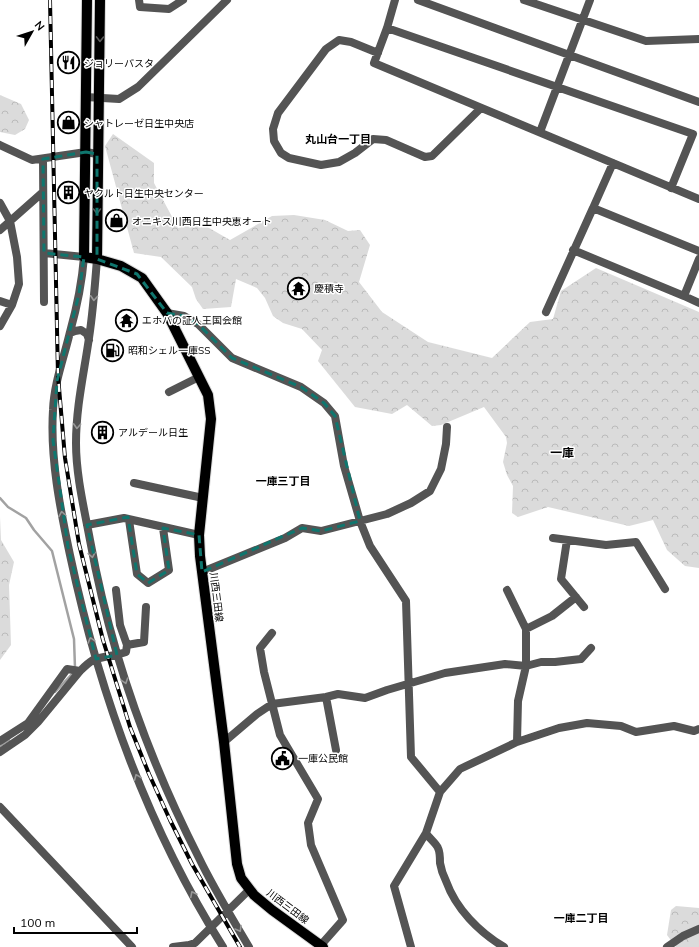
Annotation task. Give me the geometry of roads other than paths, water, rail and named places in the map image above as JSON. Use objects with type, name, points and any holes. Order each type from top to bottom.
[{"type":"main road","points":[[84,257],[87,0]]},
{"type":"main road","points":[[97,259],[97,154],[100,0]]},
{"type":"main road","name":"川西三田線","points":[[84,257],[121,266],[142,278],[167,314],[208,395],[211,419],[199,535],[202,572],[224,742],[237,864],[241,878],[249,890],[272,910],[322,946]]},
{"type":"street","points":[[139,0],[140,7],[169,9],[183,0]]},
{"type":"street","points":[[169,0],[169,9]]},
{"type":"street","points":[[86,97],[119,99],[138,87],[227,0]]},
{"type":"street","points":[[395,0],[387,28],[374,63],[699,199]]},
{"type":"street","points":[[418,0],[699,102]]},
{"type":"street","points":[[524,0],[536,2],[583,20],[646,41],[699,39]]},
{"type":"street","points":[[540,132],[590,0]]},
{"type":"street","points":[[387,28],[693,134],[672,188]]},
{"type":"street","points":[[378,53],[351,42],[339,40],[326,49],[278,113],[273,129],[274,141],[281,153],[289,158],[321,165],[339,162],[355,153],[373,139],[386,140],[425,156],[432,156],[481,108]]},
{"type":"street","points":[[0,145],[32,160],[86,152],[97,154]]},
{"type":"street","points":[[43,159],[44,302]]},
{"type":"street","points":[[546,312],[613,163]]},
{"type":"street","points":[[0,230],[43,192]]},
{"type":"street","points":[[0,203],[10,221],[17,257],[19,284],[12,305],[0,326]]},
{"type":"street","points":[[593,208],[699,251]]},
{"type":"street","points":[[573,250],[699,303]]},
{"type":"street","points":[[44,254],[84,257],[79,294],[70,333],[56,381],[53,440],[57,479],[67,540],[83,611],[96,659],[124,744],[146,799],[173,856],[224,947]]},
{"type":"street","points":[[97,259],[93,310],[80,391],[76,443],[78,476],[97,576],[118,655],[139,720],[174,805],[200,860],[249,947]]},
{"type":"street","points":[[684,296],[699,259]]},
{"type":"street","points":[[0,301],[12,305]]},
{"type":"street","points":[[167,314],[184,316],[198,324],[232,358],[301,387],[324,403],[335,416],[344,466],[360,521],[370,546],[406,601],[411,757],[440,792]]},
{"type":"street","points":[[70,333],[81,330],[87,334],[89,340]]},
{"type":"street","points":[[169,392],[199,377]]},
{"type":"street","points":[[202,572],[285,538],[302,528],[321,531],[387,514],[411,503],[430,490],[441,469],[446,444],[447,427]]},
{"type":"street","points":[[134,483],[203,498]]},
{"type":"street","points":[[87,524],[124,518],[199,535]]},
{"type":"street","points":[[129,520],[137,574],[148,583],[169,570],[163,528]]},
{"type":"street","points":[[553,538],[606,545],[636,542],[665,589]]},
{"type":"street","points":[[567,540],[561,579],[584,607]]},
{"type":"street","points":[[0,752],[25,735],[38,722],[80,671],[88,664],[96,659],[126,652],[127,645],[120,625],[116,590]]},
{"type":"street","points":[[507,590],[526,629],[526,666],[518,701],[517,742]]},
{"type":"street","points":[[526,629],[552,616],[576,597]]},
{"type":"street","points":[[127,645],[144,642],[146,607]]},
{"type":"street","points":[[272,633],[260,648],[264,672],[280,735],[318,799],[308,823],[311,845],[343,920],[322,946]]},
{"type":"street","points":[[224,742],[256,714],[272,704],[338,694],[365,698],[445,672],[505,664],[526,666],[541,662],[581,660],[591,648]]},
{"type":"street","points":[[0,741],[28,723],[67,669],[80,671]]},
{"type":"street","points":[[326,697],[336,750]]},
{"type":"street","points":[[411,947],[394,886],[426,833],[440,792],[460,769],[517,742],[559,728],[587,723],[622,726],[636,732],[674,726],[694,731],[699,729]]},
{"type":"street","points":[[0,807],[132,947]]},
{"type":"street","points":[[426,833],[438,847],[441,868],[454,898],[477,927],[504,947]]},
{"type":"street","points":[[173,947],[192,945],[212,928],[249,890]]},
{"type":"street","points":[[666,947],[683,936],[699,929]]},
{"type":"waterway","points":[[0,498],[8,507],[26,518],[52,551],[74,639],[75,668]]},
{"type":"waterway","points":[[55,692],[73,673]]},
{"type":"waterway","points":[[0,746],[9,740]]},
{"type":"railway","points":[[50,0],[58,376],[65,458],[79,544],[103,640],[130,727],[170,820],[192,864],[240,947]]},
{"type":"place","name":"ジョリーパスタ","points":[[69,63]]},
{"type":"place","name":"シャトレーゼ日生中央店","points":[[68,123]]},
{"type":"place","name":"ヤクルト日生中央センター","points":[[68,193]]},
{"type":"place","name":"オニキス川西日生中央恵オート","points":[[117,221]]},
{"type":"place","name":"慶積寺","points":[[298,288]]},
{"type":"place","name":"エホバの証人王国会館","points":[[127,320]]},
{"type":"place","name":"昭和シェル一庫SS","points":[[113,350]]},
{"type":"place","name":"アルデール日生","points":[[103,432]]},
{"type":"place","name":"一庫公民館","points":[[282,758]]},
{"type":"district","name":"丸山台一丁目","points":[[338,139]]},
{"type":"district","name":"一庫","points":[[562,453]]},
{"type":"district","name":"一庫三丁目","points":[[283,481]]},
{"type":"district","name":"一庫二丁目","points":[[581,918]]}]
